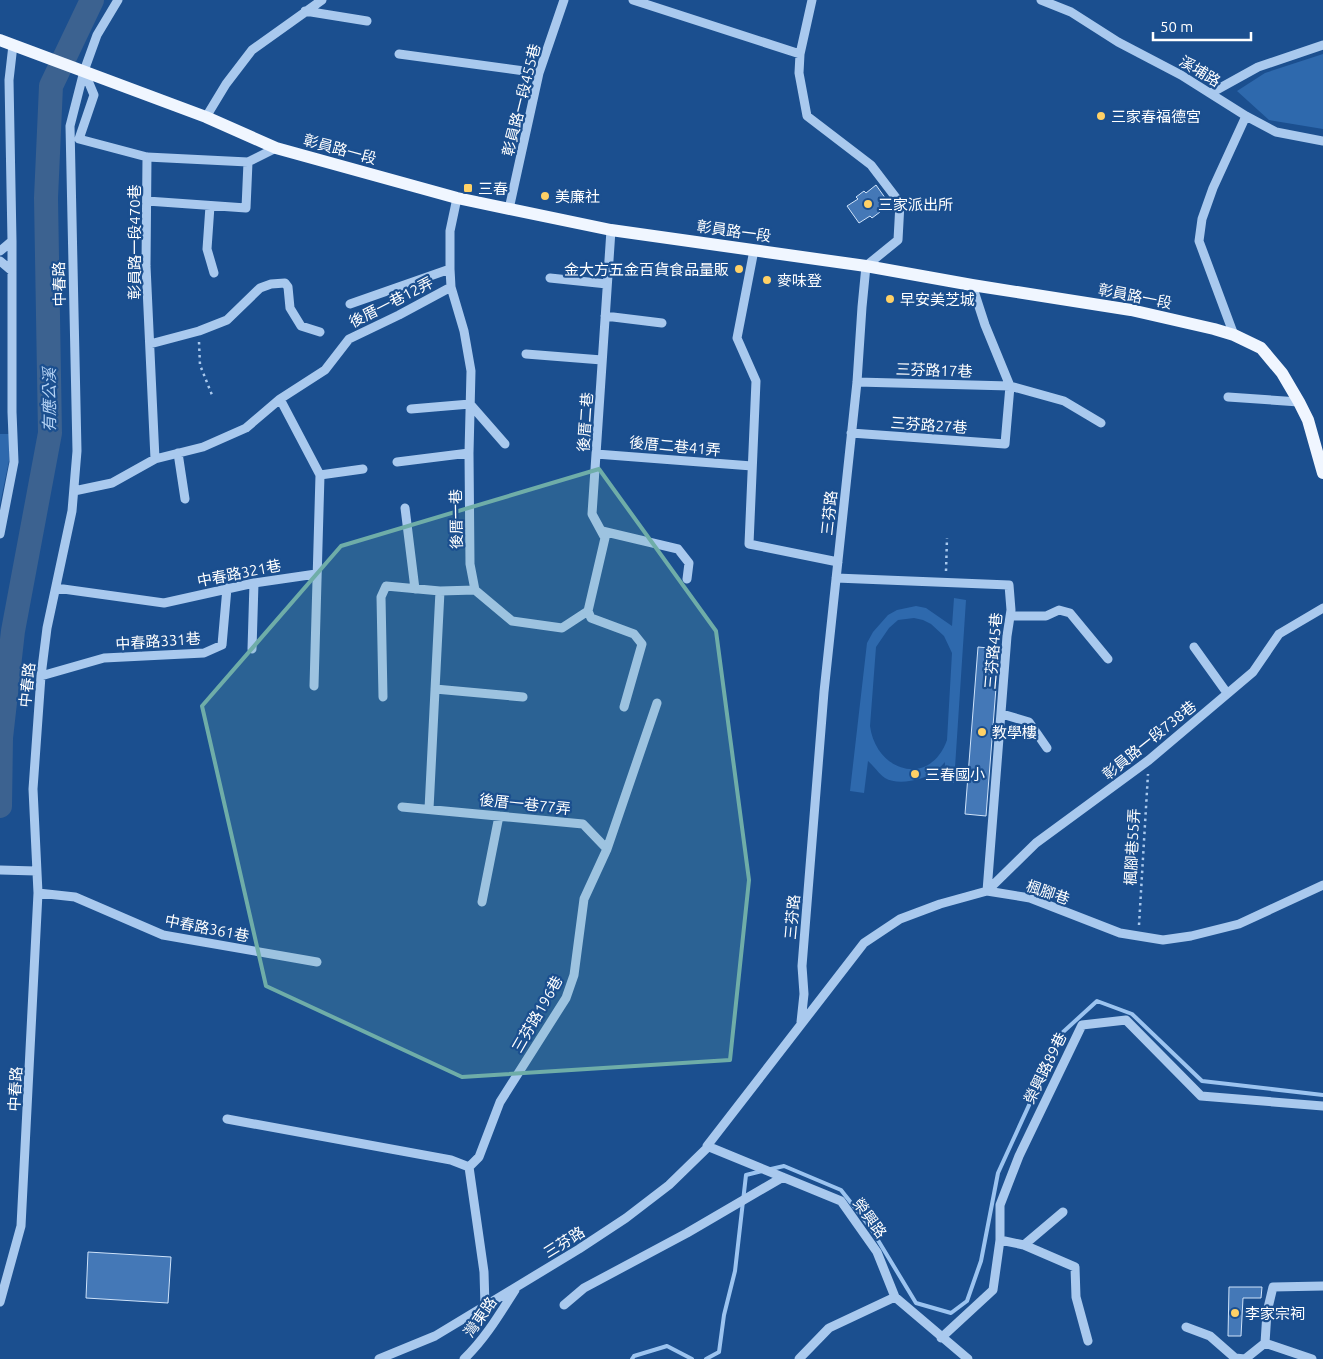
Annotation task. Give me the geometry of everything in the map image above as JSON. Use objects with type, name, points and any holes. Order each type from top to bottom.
[{"type":"main road","points":[[0,40],[13,45]]},
{"type":"main road","name":"彰員路一段","points":[[13,45],[206,117],[276,148],[457,198],[612,230],[866,266],[1131,310],[1234,335],[1261,348],[1282,373],[1308,420],[1323,473]]},
{"type":"street","name":"中春路","points":[[0,1302],[21,1226],[38,893],[33,788],[40,676],[47,628],[72,511],[77,451],[70,126],[80,70],[118,0]]},
{"type":"street","points":[[206,117],[226,84],[252,50],[322,0]]},
{"type":"street","name":"彰員路一段455巷","points":[[509,209],[539,73],[564,0]]},
{"type":"street","points":[[633,0],[800,54]]},
{"type":"street","points":[[812,0],[800,54],[799,73],[807,116],[871,165],[900,203],[898,240],[866,266]]},
{"type":"street","name":"溪埔路","points":[[1041,0],[1071,12],[1118,42],[1181,74],[1246,116],[1276,132],[1323,141]]},
{"type":"street","points":[[305,11],[367,21]]},
{"type":"street","points":[[0,534],[14,462],[9,80],[13,45]]},
{"type":"street","points":[[1211,93],[1258,67],[1323,45]]},
{"type":"street","points":[[399,54],[539,73]]},
{"type":"street","points":[[80,70],[94,95],[78,139],[148,157],[248,162],[276,148]]},
{"type":"street","points":[[1234,335],[1199,241],[1202,219],[1213,188],[1246,116]]},
{"type":"street","name":"彰員路一段470巷","points":[[148,157],[146,266],[155,460]]},
{"type":"street","points":[[147,201],[246,208],[248,162]]},
{"type":"street","name":"後厝一巷","points":[[457,198],[450,231],[450,269],[451,287],[464,331],[471,372],[469,452],[470,564],[475,590]]},
{"type":"street","points":[[210,206],[206,249],[214,273]]},
{"type":"street","name":"後厝二巷","points":[[588,611],[605,538],[592,514],[612,230]]},
{"type":"street","points":[[0,251],[12,241]]},
{"type":"street","points":[[754,250],[737,338],[756,381],[749,544],[838,562]]},
{"type":"street","points":[[0,261],[12,271]]},
{"type":"street","name":"三芬路","points":[[379,1359],[436,1336],[485,1307],[579,1249],[670,1185],[707,1148],[802,1022],[804,994],[802,966],[824,692],[857,382],[866,266]]},
{"type":"street","points":[[350,304],[450,269]]},
{"type":"street","points":[[550,278],[607,284]]},
{"type":"street","points":[[150,344],[199,331],[227,320],[260,288],[285,282],[288,287],[290,308],[301,326],[320,332]]},
{"type":"street","points":[[972,285],[985,325],[1010,386]]},
{"type":"street","name":"後厝一巷12弄","points":[[74,492],[112,483],[155,460],[203,447],[246,428],[280,399],[325,370],[349,339],[399,316],[451,287]]},
{"type":"street","points":[[605,316],[662,323]]},
{"type":"street","points":[[526,354],[602,360]]},
{"type":"street","name":"三芬路17巷","points":[[857,382],[1010,386],[1064,401],[1101,423]]},
{"type":"street","name":"三芬路27巷","points":[[851,433],[1005,444],[1010,386]]},
{"type":"street","points":[[1228,397],[1299,402]]},
{"type":"street","points":[[280,399],[320,475],[314,686]]},
{"type":"street","points":[[411,409],[470,404],[505,444]]},
{"type":"street","points":[[397,462],[469,452]]},
{"type":"street","points":[[178,453],[185,500]]},
{"type":"street","name":"後厝二巷41弄","points":[[596,454],[752,466]]},
{"type":"street","points":[[320,475],[363,469]]},
{"type":"street","points":[[405,508],[415,589]]},
{"type":"street","points":[[602,531],[678,550],[689,563],[687,579]]},
{"type":"street","name":"中春路321巷","points":[[56,588],[164,603],[254,583],[316,574]]},
{"type":"street","name":"三芬路45巷","points":[[836,578],[1009,585],[1010,616],[987,891]]},
{"type":"street","points":[[252,649],[254,583]]},
{"type":"street","points":[[383,697],[381,597],[386,586],[440,591],[475,590],[512,621],[562,628],[588,611],[591,618],[634,634],[642,644],[624,707]]},
{"type":"street","name":"中春路331巷","points":[[40,676],[104,658],[204,653],[222,645],[228,588]]},
{"type":"street","points":[[429,809],[440,591]]},
{"type":"street","name":"彰員路一段738巷","points":[[987,891],[1036,843],[1149,760],[1253,672],[1279,634],[1323,608]]},
{"type":"street","points":[[1010,616],[1046,616],[1059,610],[1070,613],[1108,659]]},
{"type":"street","points":[[1194,647],[1227,693]]},
{"type":"street","points":[[436,689],[522,697]]},
{"type":"street","name":"三芬路196巷","points":[[469,1167],[479,1158],[500,1102],[566,998],[574,975],[584,899],[607,849],[657,703]]},
{"type":"street","points":[[1002,714],[1029,722],[1047,748]]},
{"type":"street","name":"後厝一巷77弄","points":[[402,808],[583,824],[607,849]]},
{"type":"street","points":[[482,902],[500,816]]},
{"type":"street","points":[[0,870],[36,870]]},
{"type":"street","name":"楓腳巷","points":[[802,1022],[864,943],[900,919],[940,904],[987,891],[1030,898],[1120,933],[1163,940],[1191,936],[1239,924],[1323,885]]},
{"type":"street","name":"中春路361巷","points":[[38,893],[75,897],[163,935],[317,962]]},
{"type":"street","name":"榮興路89巷","points":[[941,1338],[993,1290],[1000,1240],[1000,1205],[1018,1156],[1082,1025],[1126,1020],[1201,1096],[1323,1106]]},
{"type":"street","points":[[227,1119],[451,1160],[469,1167],[484,1272],[485,1307]]},
{"type":"street","name":"榮興路","points":[[707,1146],[841,1201],[877,1252],[895,1297],[968,1359]]},
{"type":"street","points":[[564,1305],[584,1288],[686,1233],[783,1177]]},
{"type":"street","points":[[1024,1245],[1063,1212]]},
{"type":"street","points":[[1000,1240],[1024,1245],[1075,1267],[1076,1297],[1088,1341]]},
{"type":"street","points":[[1265,1343],[1266,1312],[1273,1288],[1323,1286]]},
{"type":"street","name":"灣東路","points":[[464,1359],[487,1334],[516,1288]]},
{"type":"street","points":[[799,1359],[828,1328],[895,1297]]},
{"type":"street","points":[[1186,1327],[1210,1336],[1235,1358],[1245,1358],[1265,1343]]},
{"type":"street","points":[[1265,1343],[1312,1359]]},
{"type":"path","points":[[199,331],[200,365],[212,396]]},
{"type":"path","points":[[945,582],[947,538]]},
{"type":"path","name":"楓腳巷55弄","points":[[1138,935],[1149,760]]},
{"type":"highlighted area","points":[[599,469],[716,631],[749,880],[730,1060],[462,1077],[266,986],[202,706],[341,546]]},
{"type":"shaded area","points":[[1323,54],[1323,129],[1269,120],[1237,91],[1265,73]]},
{"type":"shaded area","points":[[0,434],[9,434],[9,461],[0,504]]},
{"type":"shaded area","points":[[954,598],[966,600],[954,783],[944,783],[945,762],[926,777],[897,782],[885,778],[868,761],[864,793],[850,791],[867,643],[873,632],[888,615],[897,610],[916,606],[926,608],[952,626]],"holes":[[[914,618],[931,624],[944,636],[952,653],[947,740],[939,755],[929,765],[917,769],[904,768],[893,763],[882,754],[874,742],[870,726],[876,647],[889,628],[898,620]]]},
{"type":"building","name":"三家派出所","points":[[876,185],[888,202],[872,218],[870,216],[859,223],[847,206],[858,199],[856,197],[864,191],[866,193]]},
{"type":"building","name":"教學樓","points":[[978,647],[999,649],[986,816],[965,814]]},
{"type":"building","points":[[88,1252],[171,1257],[168,1303],[86,1298]]},
{"type":"building","name":"李家宗祠","points":[[1229,1287],[1262,1287],[1261,1298],[1243,1298],[1241,1336],[1228,1336]]},
{"type":"waterway","name":"有應公溪","points":[[0,806],[1,738],[13,631],[50,433],[46,198],[51,86],[92,0]]},
{"type":"waterway","points":[[771,1169],[784,1166],[841,1190],[870,1227],[916,1303],[951,1313],[967,1301],[981,1261],[998,1173],[1062,1033],[1097,1001],[1132,1014],[1202,1081],[1323,1095]]},
{"type":"waterway","points":[[706,1359],[719,1352],[724,1315],[735,1271],[746,1175],[762,1171]]},
{"type":"waterway","points":[[632,1359],[634,1356],[667,1346],[692,1359]]},
{"type":"place","name":"三家春福德宮","points":[[1101,116]]},
{"type":"place","name":"三春","points":[[468,188]]},
{"type":"place","name":"美廉社","points":[[545,196]]},
{"type":"place","name":"三家派出所","points":[[868,204]]},
{"type":"place","name":"金大方五金百貨食品量販","points":[[739,269]]},
{"type":"place","name":"麥味登","points":[[767,280]]},
{"type":"place","name":"早安美芝城","points":[[890,299]]},
{"type":"place","name":"教學樓","points":[[982,732]]},
{"type":"place","name":"三春國小","points":[[915,774]]},
{"type":"place","name":"李家宗祠","points":[[1235,1313]]}]
